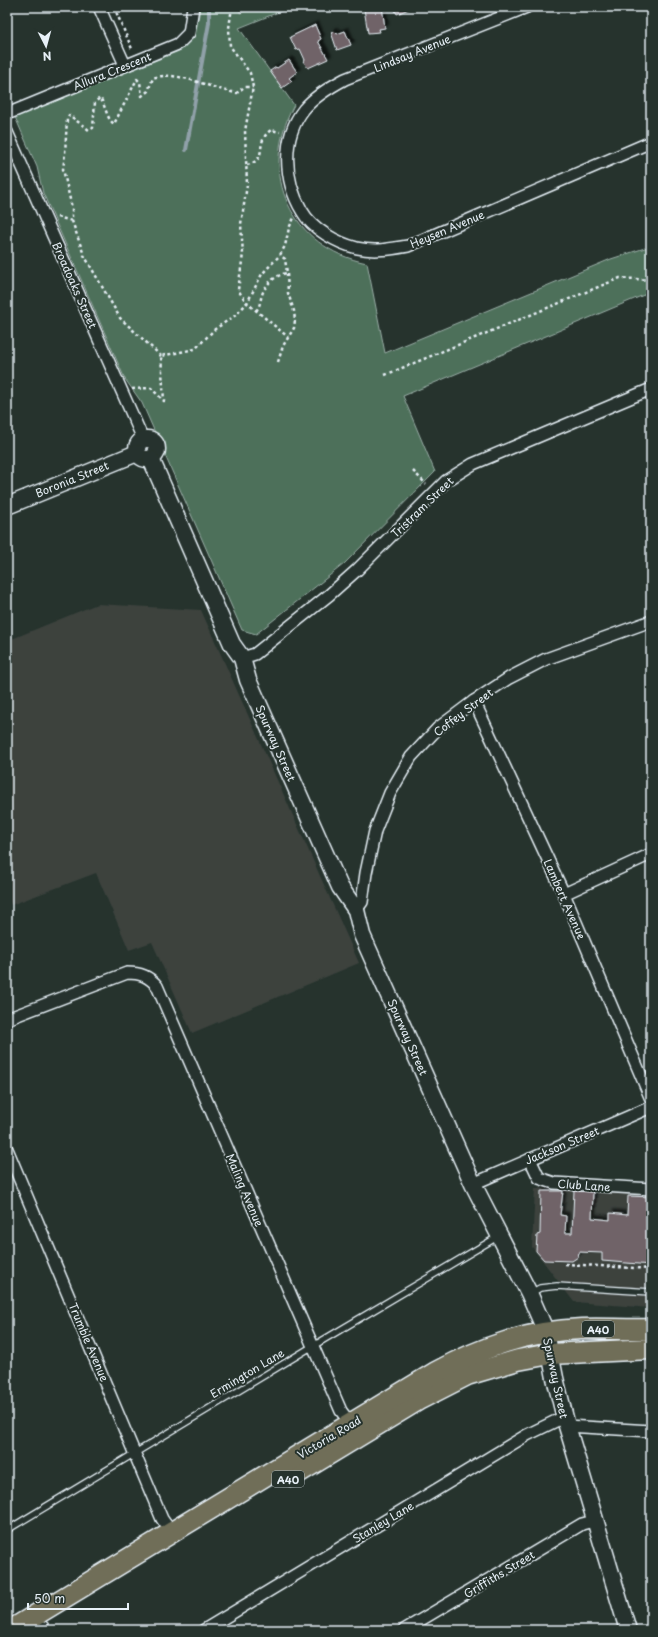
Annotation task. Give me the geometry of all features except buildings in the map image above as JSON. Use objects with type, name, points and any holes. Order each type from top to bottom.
[{"type":"highway","name":"Victoria Road","points":[[11,1630],[436,1372],[465,1356],[493,1345],[546,1332],[580,1329],[651,1329]]},
{"type":"highway","name":"Victoria Road","points":[[41,1629],[420,1399],[467,1375],[518,1360],[550,1354],[651,1349]]},
{"type":"street","points":[[99,7],[125,65]]},
{"type":"street","name":"Allura Crescent","points":[[7,114],[178,44],[189,33],[193,7]]},
{"type":"street","name":"Lindsay Avenue","points":[[303,110],[324,91],[345,79],[527,7]]},
{"type":"street","name":"Heysen Avenue","points":[[303,110],[291,134],[287,162],[291,186],[302,212],[313,224],[332,238],[357,248],[380,250],[408,246],[651,142]]},
{"type":"street","name":"Broadoaks Street","points":[[7,132],[122,390],[144,451]]},
{"type":"street","name":"Tristram Street","points":[[242,658],[255,654],[329,595],[357,570],[446,481],[474,464],[651,389]]},
{"type":"street","name":"Spurway Street","points":[[144,451],[232,644],[242,658],[248,680],[340,887],[356,910],[362,935],[473,1184],[529,1293],[546,1332],[565,1422],[628,1630]]},
{"type":"street","name":"Boronia Street","points":[[7,506],[144,451]]},
{"type":"street","name":"Coffey Street","points":[[356,910],[362,902],[366,873],[375,831],[390,793],[412,757],[438,728],[474,701],[509,678],[546,659],[651,621]]},
{"type":"street","name":"Lambert Avenue","points":[[474,701],[564,894],[651,1099]]},
{"type":"street","points":[[564,894],[651,854]]},
{"type":"street","name":"Maling Avenue","points":[[7,1019],[127,973],[144,975],[152,980],[157,986],[341,1411],[351,1424]]},
{"type":"street","name":"Jackson Street","points":[[473,1184],[651,1107]]},
{"type":"street","name":"Trumble Avenue","points":[[7,1149],[136,1453],[162,1519],[172,1533]]},
{"type":"street","name":"Club Lane","points":[[530,1159],[539,1178],[554,1183],[651,1189]]},
{"type":"street","name":"Stanley Lane","points":[[204,1630],[527,1435],[565,1422],[651,1431]]},
{"type":"street","name":"Griffiths Street","points":[[404,1630],[582,1524],[594,1521]]},
{"type":"lane","name":"Ermington Lane","points":[[7,1530],[499,1236]]},
{"type":"lane","points":[[529,1293],[540,1288],[557,1286],[651,1292]]},
{"type":"path","points":[[114,7],[132,49]]},
{"type":"path","points":[[232,7],[229,28],[230,46],[250,73],[253,87],[245,131],[247,185],[240,224],[243,254],[238,290],[247,303],[288,337]]},
{"type":"path","points":[[122,390],[151,388],[164,401],[161,356],[120,318],[84,255],[72,221],[72,208],[62,169],[66,154],[67,119],[69,115],[89,130],[93,128],[95,102],[100,98],[104,103],[109,121],[114,124],[138,79],[140,82],[142,96],[148,91],[153,78],[159,76],[177,77],[237,93],[244,87],[253,87]]},
{"type":"path","points":[[247,164],[254,163],[260,157],[262,140],[265,134],[270,130],[291,134]]},
{"type":"path","points":[[161,356],[195,349],[215,329],[236,315],[247,303],[262,274],[280,255],[285,246],[289,228],[294,219],[302,212]]},
{"type":"path","points":[[278,362],[283,346],[294,328],[295,320],[294,311],[288,293],[285,259],[280,255]]},
{"type":"path","points":[[256,311],[261,301],[262,293],[273,279],[280,274],[287,273]]},
{"type":"path","points":[[385,375],[620,278],[651,280]]},
{"type":"path","points":[[413,471],[426,484]]},
{"type":"path","points":[[565,1264],[651,1269]]},
{"type":"shaded area","points":[[97,604],[201,610],[359,963],[192,1033],[152,942],[129,950],[96,873],[11,905],[7,896],[7,641]]},
{"type":"shaded area","points":[[535,1188],[651,1195],[651,1308],[574,1302],[532,1247]]},
{"type":"green space","points":[[200,7],[240,7],[240,13],[255,7],[291,7],[239,28],[294,105],[283,131],[279,157],[281,181],[288,204],[301,225],[318,242],[341,255],[367,263],[385,353],[611,259],[651,246],[651,292],[403,396],[435,472],[344,564],[256,634],[242,630],[142,403],[125,379],[43,193],[37,167],[15,117],[179,51],[194,31],[198,20]]},
{"type":"waterway","points":[[186,150],[209,23],[209,7]]}]
